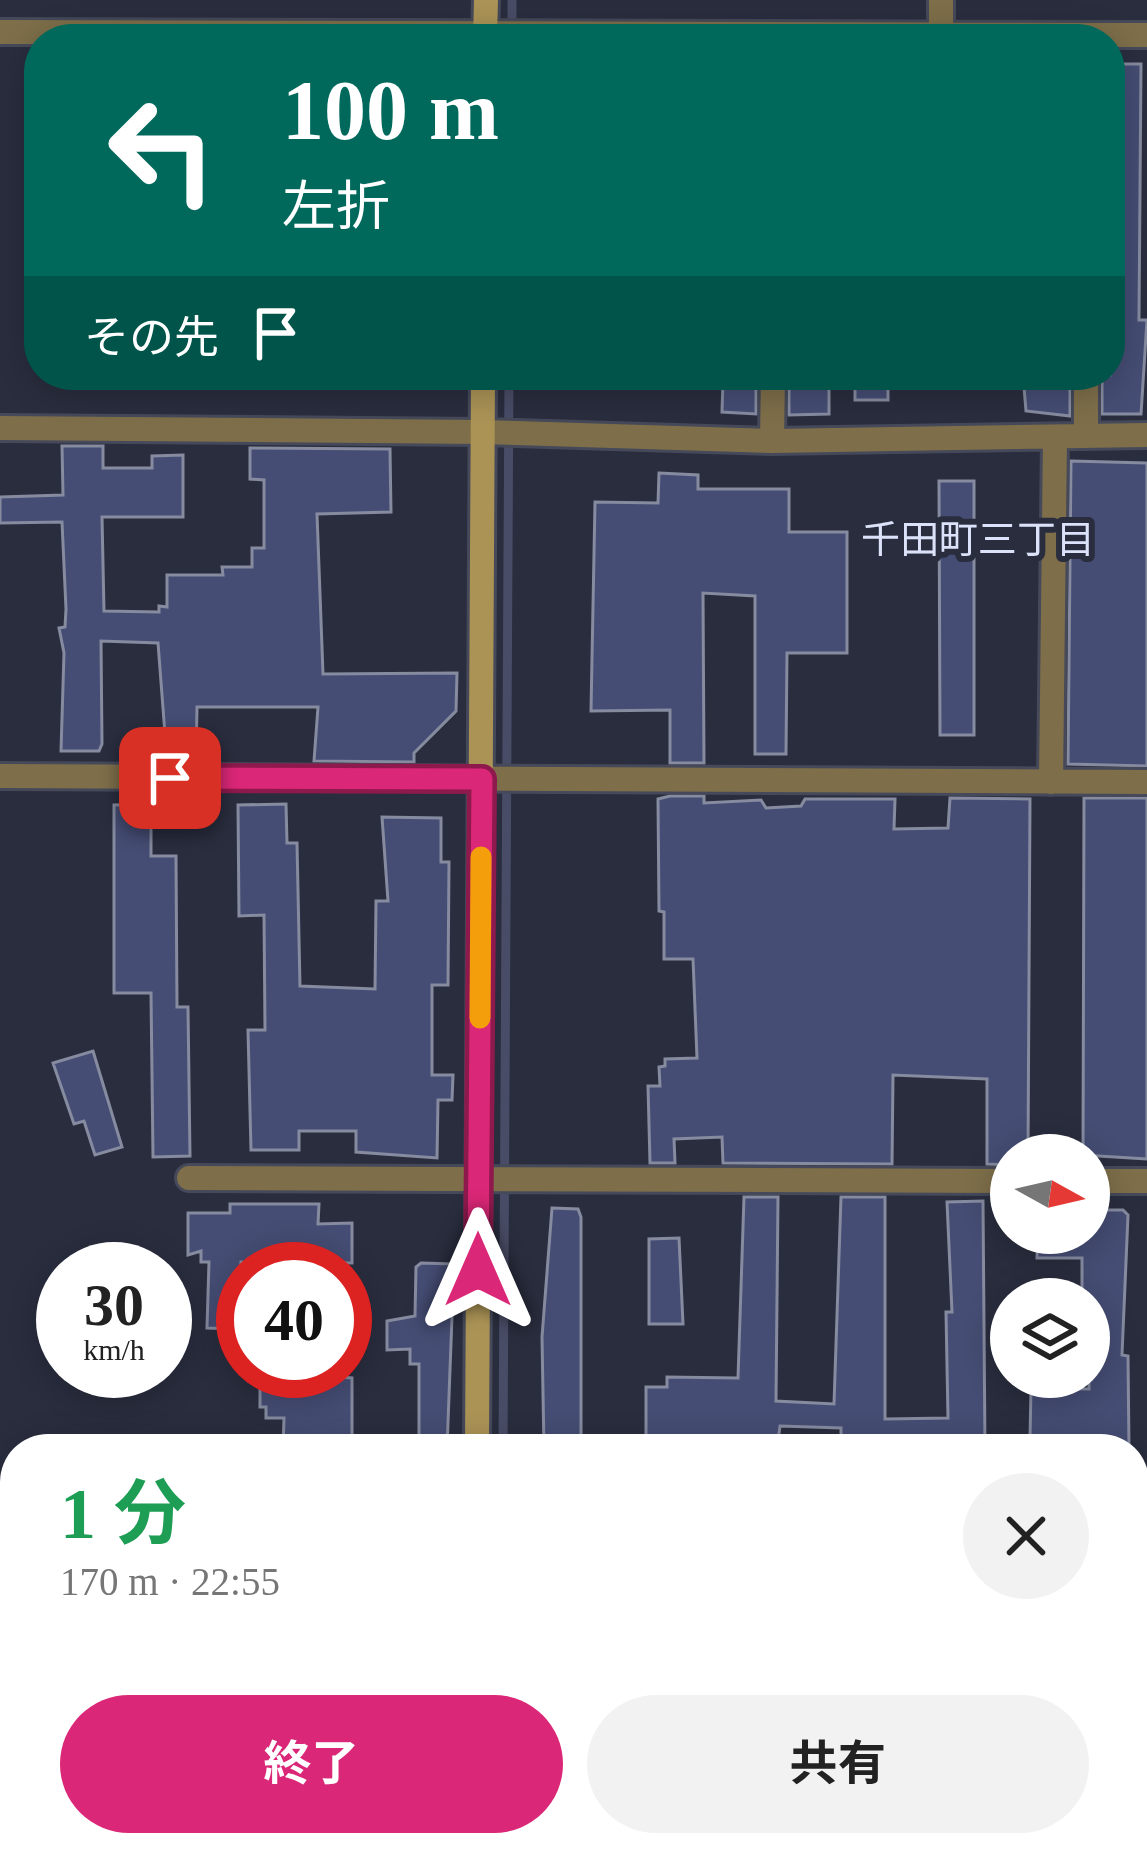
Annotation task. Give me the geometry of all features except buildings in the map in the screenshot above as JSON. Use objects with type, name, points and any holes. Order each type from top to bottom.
[{"type":"street","points":[[478,1434],[498,1180],[500,433],[488,390]]},
{"type":"street","points":[[772,390],[772,441]]},
{"type":"street","points":[[1086,390],[1086,436]]},
{"type":"street","points":[[0,428],[772,441],[1147,435]]},
{"type":"street","points":[[1051,782],[1055,437]]},
{"type":"street","points":[[0,776],[1147,782]]},
{"type":"street","points":[[189,1178],[990,1181]]},
{"type":"street","points":[[1110,1181],[1147,1181]]},
{"type":"waterway","points":[[512,0],[512,24]]},
{"type":"waterway","points":[[503,1434],[509,390]]},
{"type":"slow traffic","points":[[480,1018],[481,857]]},
{"type":"district","name":"千田町三丁目","points":[[978,539]]},
{"type":"route","points":[[170,778],[482,779],[478,1270]]}]
